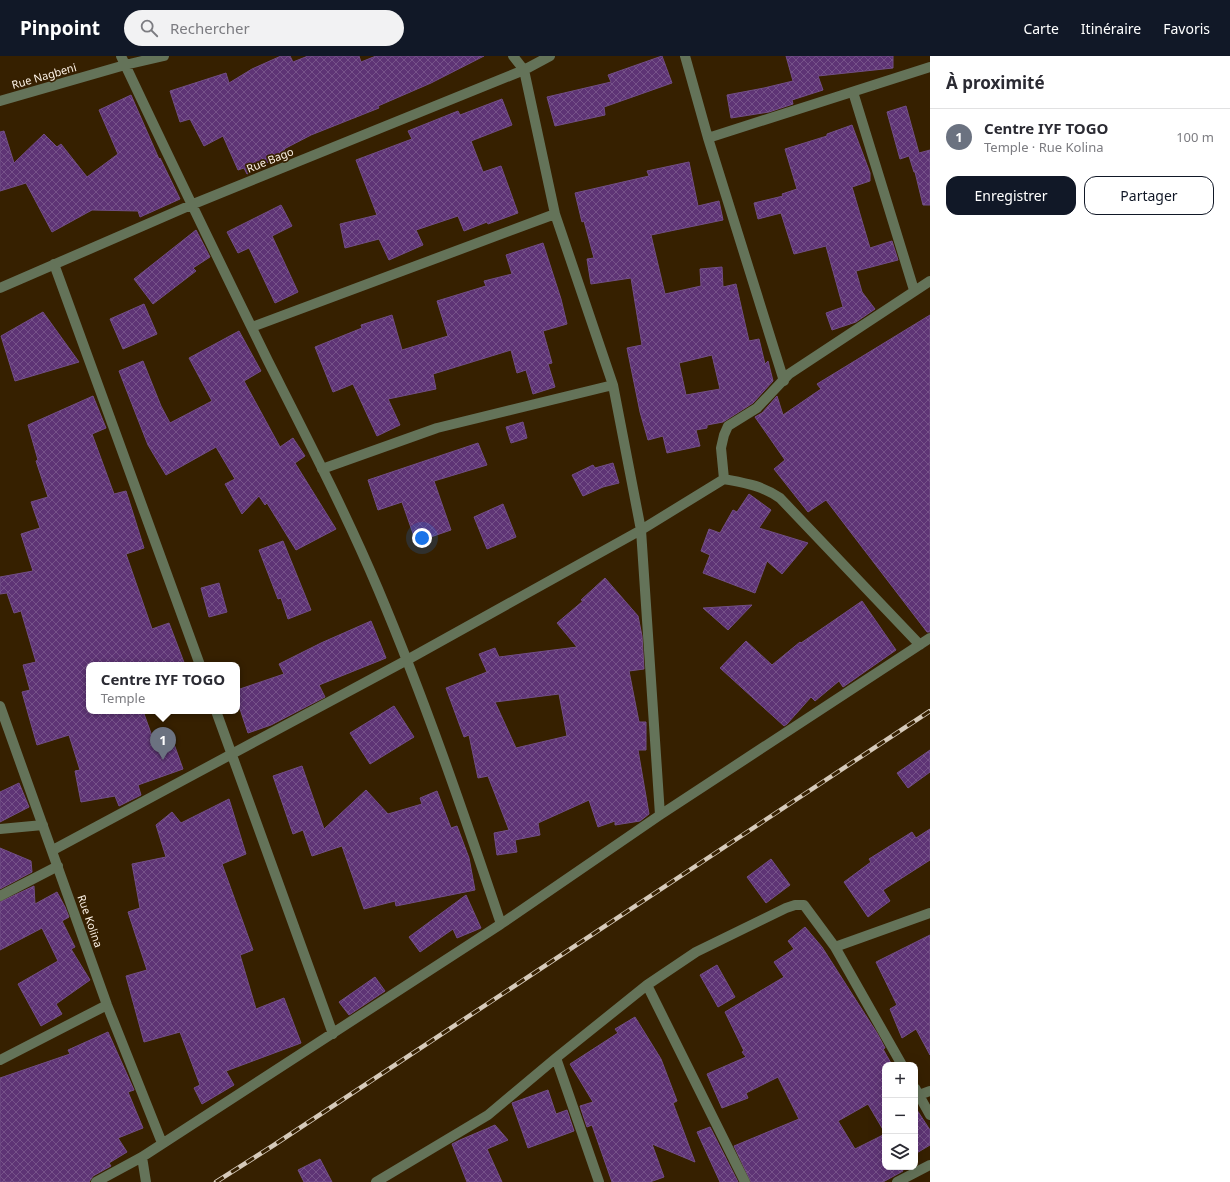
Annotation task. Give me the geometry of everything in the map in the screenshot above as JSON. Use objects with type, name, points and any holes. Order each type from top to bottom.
[{"type":"street","name":"Rue Nagbeni","points":[[0,101],[123,61],[164,56]]},
{"type":"street","points":[[513,56],[524,70],[555,214],[613,384],[641,530],[660,815]]},
{"type":"street","name":"Rue Bago","points":[[0,288],[192,205],[524,70],[550,56]]},
{"type":"street","points":[[685,56],[708,138],[784,381]]},
{"type":"street","points":[[123,61],[322,469],[377,587],[407,660],[501,924]]},
{"type":"street","points":[[708,138],[930,68]]},
{"type":"street","points":[[853,92],[914,290]]},
{"type":"street","points":[[252,327],[555,214]]},
{"type":"street","points":[[54,264],[199,662]]},
{"type":"street","points":[[724,479],[721,448],[728,426],[757,408],[789,374],[930,280]]},
{"type":"street","points":[[322,469],[437,428],[613,384]]},
{"type":"street","points":[[53,850],[407,660],[641,530],[724,479],[754,484],[768,490],[780,498],[920,645]]},
{"type":"street","points":[[96,1182],[142,1157],[333,1034],[501,924],[660,815],[930,638]]},
{"type":"street","name":"Rue Kolina","points":[[0,706],[53,850],[107,1005],[162,1143]]},
{"type":"street","points":[[217,714],[333,1034]]},
{"type":"street","points":[[0,829],[43,825]]},
{"type":"street","points":[[0,896],[58,866]]},
{"type":"street","points":[[376,1182],[393,1178],[488,1115],[647,985],[696,952],[795,905],[804,905],[835,948],[900,1062]]},
{"type":"street","points":[[835,948],[930,913]]},
{"type":"street","points":[[647,985],[745,1182]]},
{"type":"street","points":[[0,1060],[107,1005]]},
{"type":"street","points":[[556,1058],[599,1182]]},
{"type":"street","points":[[918,1092],[930,1091]]},
{"type":"street","points":[[918,1094],[930,1115]]},
{"type":"street","points":[[142,1157],[146,1182]]},
{"type":"street","points":[[897,1182],[930,1165]]},
{"type":"building","points":[[281,56],[290,56],[293,62],[308,56],[359,56],[361,62],[376,56],[484,56],[431,83],[378,106],[379,108],[311,135],[284,149],[286,152],[247,174],[244,168],[238,170],[223,136],[204,146],[190,119],[180,122],[170,91],[226,73],[229,83],[252,69]]},
{"type":"building","points":[[662,56],[672,83],[604,107],[605,115],[555,126],[547,97],[611,82],[608,75]]},
{"type":"building","points":[[786,56],[893,56],[893,68],[818,76],[823,90],[792,100],[793,104],[769,112],[731,118],[727,95],[793,81]]},
{"type":"building","points":[[131,95],[159,159],[160,158],[180,199],[140,217],[138,211],[92,210],[52,232],[26,183],[0,191],[0,132],[4,131],[14,163],[44,134],[57,147],[61,144],[87,177],[118,154],[99,110]]},
{"type":"building","points":[[502,99],[512,125],[471,141],[483,172],[501,166],[518,213],[488,224],[487,222],[464,231],[458,216],[416,230],[423,245],[389,260],[379,239],[345,248],[340,224],[377,215],[356,160],[412,139],[408,131],[458,111],[460,115]]},
{"type":"building","points":[[906,106],[919,153],[930,150],[930,205],[923,205],[915,172],[909,156],[900,159],[887,112]]},
{"type":"building","points":[[852,125],[870,173],[870,181],[852,187],[870,248],[892,241],[898,260],[856,271],[862,292],[875,309],[856,322],[832,330],[826,313],[843,307],[826,246],[794,254],[781,213],[758,219],[754,203],[783,196],[782,194],[797,189],[785,149],[827,136],[827,134]]},
{"type":"building","points":[[689,162],[698,206],[719,201],[723,220],[651,235],[665,294],[701,286],[700,269],[722,267],[723,287],[736,284],[749,341],[759,339],[765,364],[768,361],[773,381],[753,403],[723,422],[707,425],[707,428],[696,430],[700,446],[667,453],[663,436],[648,440],[640,412],[627,348],[642,345],[631,278],[591,284],[587,259],[594,258],[584,221],[582,222],[575,193],[649,176],[647,171]],"holes":[[[712,355],[720,389],[686,395],[679,363]]]},
{"type":"building","points":[[281,205],[292,226],[272,236],[298,292],[275,303],[249,248],[238,253],[227,232]]},
{"type":"building","points":[[196,230],[210,257],[193,268],[196,271],[153,304],[134,279]]},
{"type":"building","points":[[543,243],[561,299],[567,324],[543,331],[552,363],[548,364],[555,387],[533,394],[526,370],[517,373],[511,350],[433,374],[436,389],[388,399],[400,425],[377,436],[353,384],[333,392],[315,347],[362,328],[361,325],[392,315],[402,350],[448,336],[437,301],[486,286],[484,281],[512,274],[506,255]]},
{"type":"building","points":[[144,304],[157,334],[123,349],[110,319]]},
{"type":"building","points":[[43,312],[79,362],[15,381],[1,336]]},
{"type":"building","points":[[930,315],[930,632],[927,632],[826,500],[808,512],[774,469],[785,460],[755,417],[762,413],[777,396],[783,415],[821,389],[817,384]]},
{"type":"building","points":[[239,331],[261,371],[244,381],[280,447],[293,438],[305,456],[295,463],[336,529],[296,550],[267,503],[265,505],[259,496],[242,514],[225,484],[235,479],[216,447],[166,475],[148,445],[119,371],[143,361],[161,406],[170,423],[212,401],[189,358]]},
{"type":"building","points":[[93,396],[106,428],[92,434],[114,494],[126,491],[144,548],[126,554],[152,629],[169,623],[184,662],[86,662],[86,714],[144,714],[157,750],[174,744],[183,769],[138,785],[141,795],[119,806],[115,796],[81,802],[75,771],[80,770],[69,735],[37,745],[22,692],[30,690],[23,665],[36,662],[21,611],[14,613],[7,593],[0,594],[0,577],[33,571],[21,534],[40,528],[31,502],[48,497],[36,461],[38,460],[28,425]]},
{"type":"building","points":[[523,422],[527,438],[511,443],[506,427]]},
{"type":"building","points":[[478,443],[487,465],[434,481],[451,530],[416,542],[402,502],[378,510],[368,480]]},
{"type":"building","points":[[613,463],[619,483],[603,487],[583,496],[572,475],[593,465],[595,468]]},
{"type":"building","points":[[749,494],[771,510],[759,528],[808,543],[782,574],[767,561],[755,593],[703,573],[710,555],[701,551],[709,529],[720,533],[733,510],[737,512]]},
{"type":"building","points":[[503,504],[516,537],[487,549],[474,517]]},
{"type":"building","points":[[283,541],[311,610],[288,619],[281,598],[278,599],[259,550]]},
{"type":"building","points":[[605,578],[638,616],[642,636],[644,669],[629,671],[639,722],[646,722],[646,750],[638,750],[649,814],[640,821],[615,825],[615,821],[598,827],[589,800],[538,823],[540,835],[515,840],[517,852],[497,855],[494,833],[509,830],[488,776],[478,778],[469,735],[464,737],[446,688],[487,672],[479,654],[495,648],[499,657],[577,647],[557,623],[583,601],[581,600]],"holes":[[[559,694],[567,736],[516,748],[495,702]]]},
{"type":"building","points":[[219,583],[227,612],[209,617],[201,588]]},
{"type":"building","points":[[862,601],[896,650],[843,687],[839,681],[815,701],[811,697],[784,726],[720,668],[746,641],[772,665],[800,642],[801,643]]},
{"type":"building","points":[[752,605],[728,630],[703,608]]},
{"type":"building","points":[[371,621],[386,658],[319,685],[325,697],[271,725],[248,733],[240,709],[240,689],[284,674],[279,664],[321,643]]},
{"type":"building","points":[[394,706],[414,737],[370,764],[350,733]]},
{"type":"building","points":[[930,750],[930,772],[908,788],[897,773]]},
{"type":"building","points":[[302,766],[324,829],[366,790],[388,814],[422,804],[420,798],[437,791],[451,828],[457,826],[469,858],[475,890],[396,906],[395,901],[364,909],[342,846],[312,856],[303,830],[293,834],[273,776]]},
{"type":"building","points":[[19,783],[29,807],[0,822],[0,792]]},
{"type":"building","points":[[229,799],[246,854],[222,864],[253,950],[240,955],[256,1009],[284,998],[301,1043],[226,1071],[234,1085],[202,1104],[194,1088],[200,1085],[180,1032],[144,1042],[126,976],[147,970],[128,912],[140,908],[132,864],[166,857],[156,825],[172,812],[181,823]]},
{"type":"building","points":[[930,829],[930,860],[883,890],[890,901],[868,917],[844,882],[871,862],[869,859],[912,832],[916,838]]},
{"type":"building","points":[[0,848],[31,861],[32,872],[0,889]]},
{"type":"building","points":[[771,859],[790,885],[766,903],[747,877]]},
{"type":"building","points":[[34,886],[35,904],[57,892],[69,917],[62,921],[75,947],[71,949],[90,980],[56,1004],[62,1014],[41,1026],[18,984],[58,961],[42,928],[0,950],[0,902]]},
{"type":"building","points":[[466,895],[481,928],[457,938],[453,929],[420,952],[409,937]]},
{"type":"building","points":[[805,927],[822,947],[885,1048],[883,1049],[890,1062],[882,1062],[882,1128],[868,1104],[838,1121],[855,1149],[882,1136],[882,1170],[903,1171],[883,1182],[751,1182],[734,1146],[799,1119],[778,1077],[746,1093],[748,1098],[722,1108],[707,1074],[746,1057],[742,1052],[744,1051],[725,1012],[784,977],[774,962],[794,949],[788,941]]},
{"type":"building","points":[[930,935],[930,1055],[916,1029],[902,1038],[890,1009],[897,1005],[876,962]]},
{"type":"building","points":[[717,965],[735,997],[718,1007],[700,975]]},
{"type":"building","points":[[375,977],[385,991],[349,1015],[339,1002]]},
{"type":"building","points":[[635,1017],[661,1059],[677,1101],[673,1103],[695,1162],[652,1144],[664,1177],[650,1182],[612,1182],[592,1125],[587,1127],[580,1106],[593,1102],[570,1064],[618,1033],[615,1029]]},
{"type":"building","points":[[108,1032],[134,1090],[128,1092],[143,1128],[118,1138],[127,1152],[109,1163],[111,1166],[93,1176],[89,1182],[0,1182],[0,1078],[70,1054],[68,1050]]},
{"type":"building","points":[[548,1090],[556,1114],[567,1110],[574,1131],[528,1148],[512,1103]]},
{"type":"building","points":[[918,1112],[930,1130],[930,1145],[918,1152]]},
{"type":"building","points":[[495,1125],[508,1140],[487,1149],[502,1182],[467,1182],[452,1144]]},
{"type":"building","points":[[710,1127],[738,1182],[720,1182],[697,1132]]},
{"type":"building","points":[[320,1159],[332,1182],[304,1182],[298,1170]]},
{"type":"railway","points":[[216,1182],[930,711]]},
{"type":"place","name":"Centre IYF TOGO","points":[[163,760]]}]
